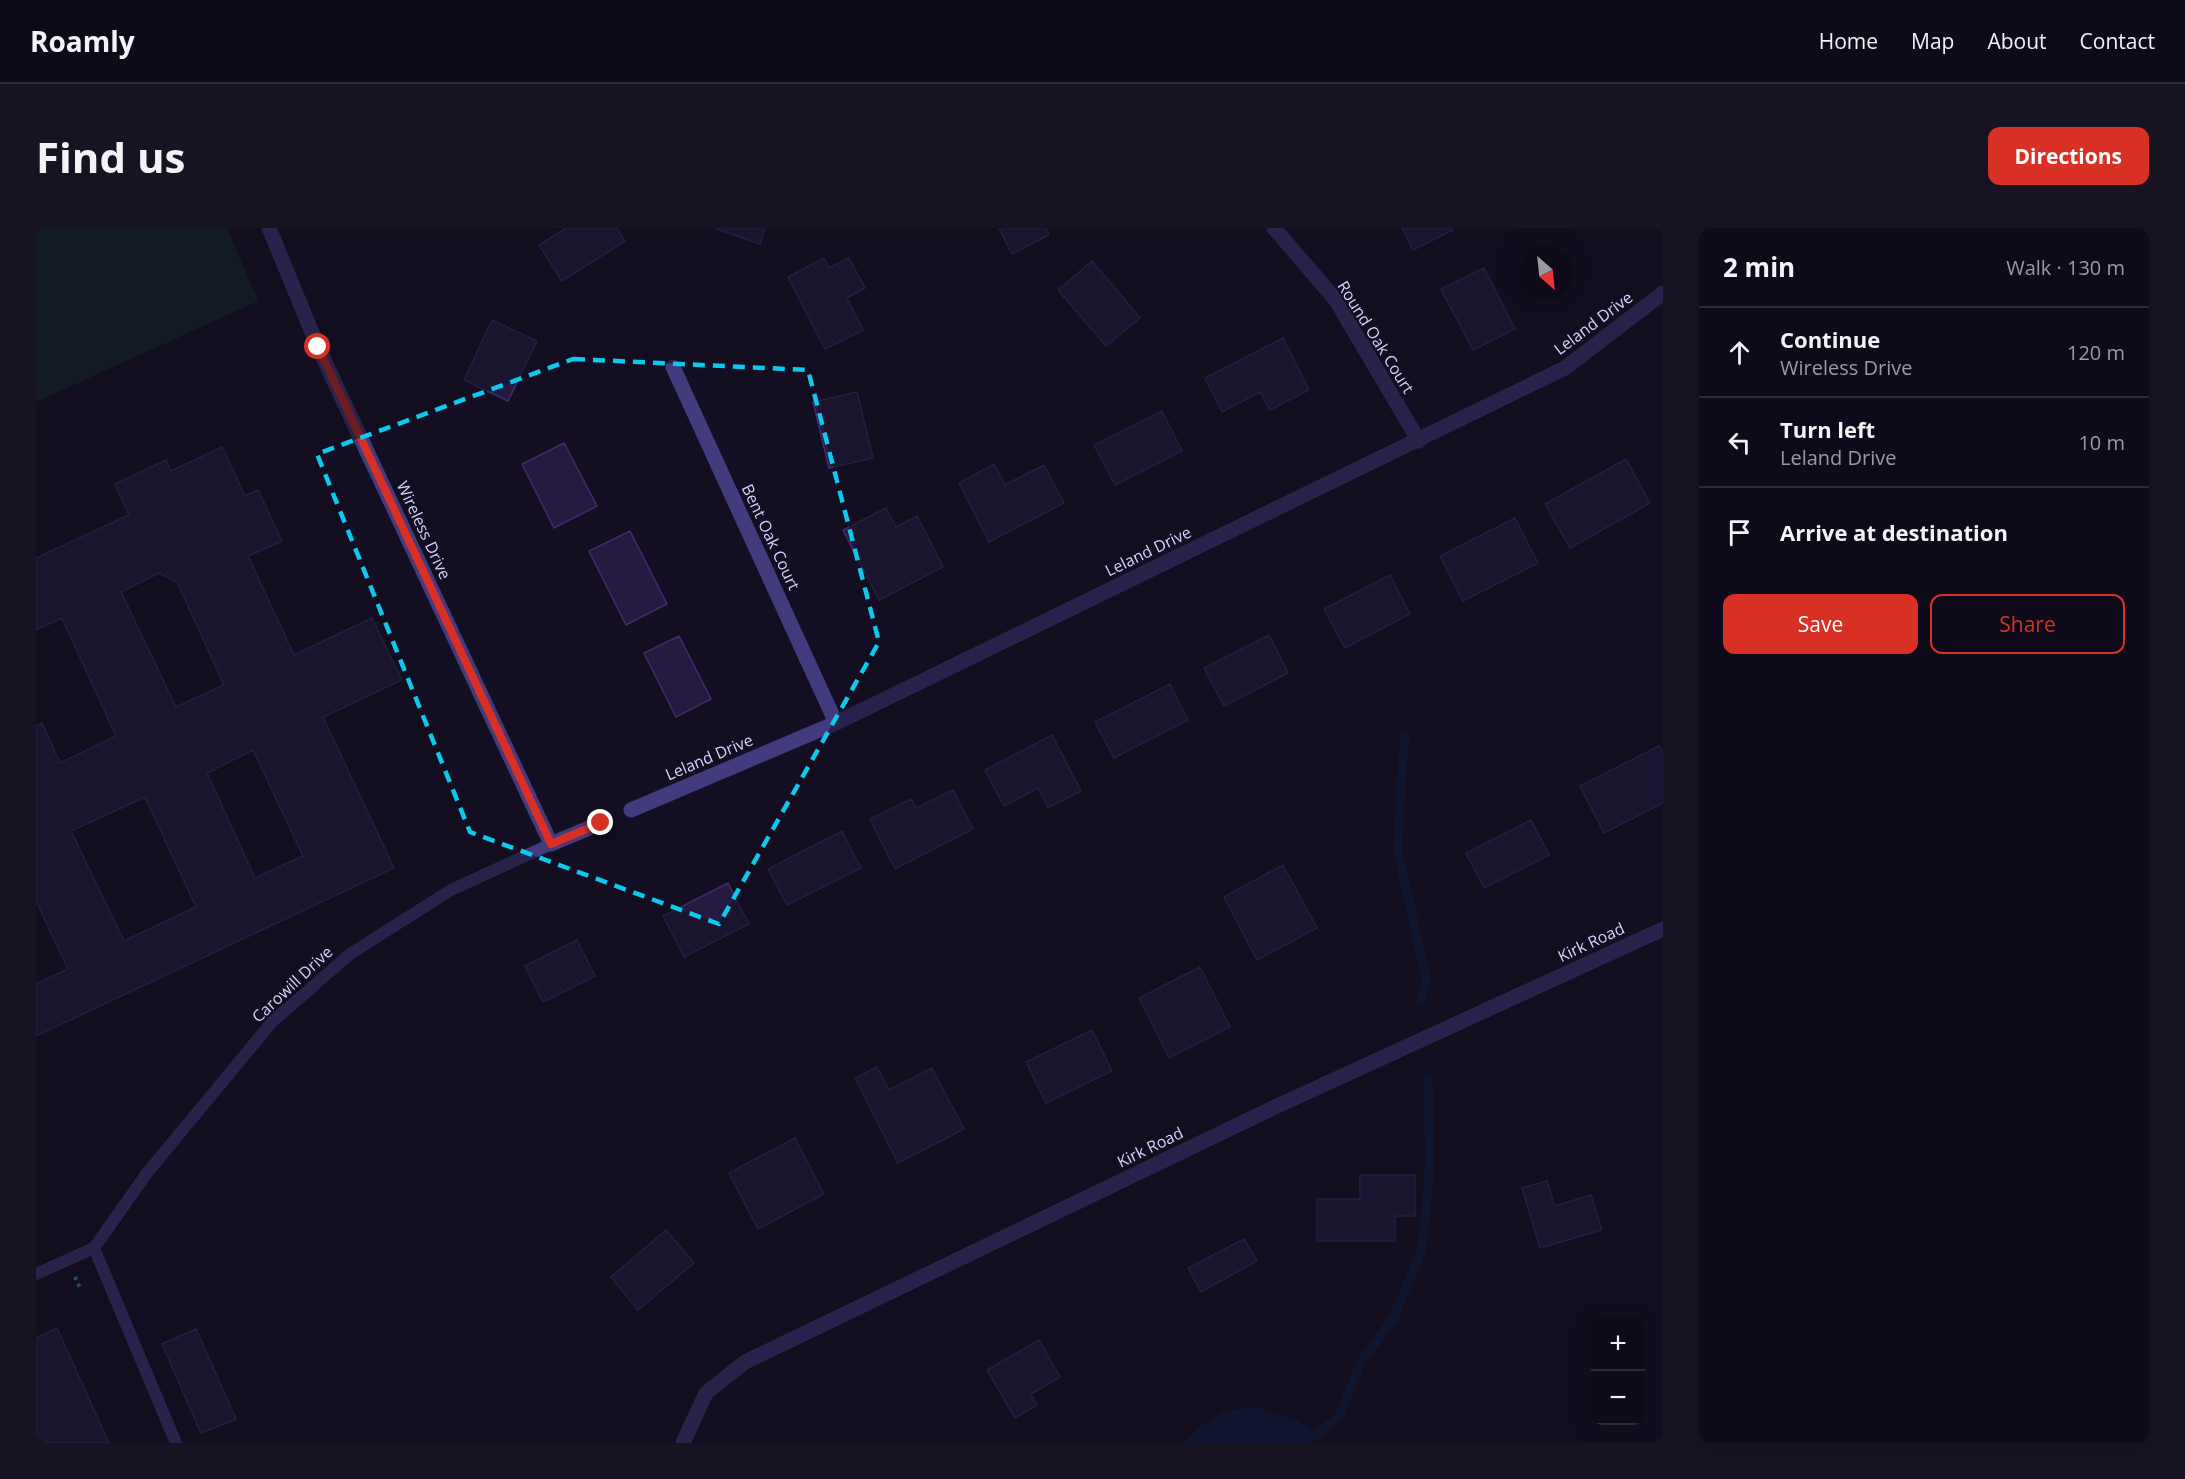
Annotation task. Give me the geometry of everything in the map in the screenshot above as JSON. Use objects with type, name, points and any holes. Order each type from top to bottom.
[{"type":"street","name":"Wireless Drive","points":[[269,228],[318,347],[551,844]]},
{"type":"street","name":"Round Oak Court","points":[[1274,228],[1335,299],[1419,441]]},
{"type":"street","name":"Leland Drive","points":[[631,810],[836,723],[1565,368],[1663,293]]},
{"type":"street","name":"Bent Oak Court","points":[[673,367],[836,723]]},
{"type":"street","points":[[551,844],[601,823]]},
{"type":"street","name":"Kirk Road","points":[[684,1440],[706,1393],[745,1362],[1266,1111],[1663,929]]},
{"type":"lane","name":"Carowill Drive","points":[[94,1248],[147,1173],[272,1022],[360,947],[451,890],[551,844]]},
{"type":"lane","points":[[36,1274],[94,1248],[176,1443]]},
{"type":"highlighted area","points":[[573,359],[808,370],[879,642],[719,924],[470,832],[317,454]]},
{"type":"green space","points":[[36,228],[227,228],[258,301],[36,402]]},
{"type":"water","points":[[1256,1407],[1299,1421],[1315,1436],[1312,1443],[1183,1443],[1198,1428],[1222,1412]]},
{"type":"building","points":[[566,228],[617,228],[625,241],[562,281],[539,245]]},
{"type":"building","points":[[714,228],[765,228],[760,244]]},
{"type":"building","points":[[999,228],[1046,228],[1049,235],[1012,254]]},
{"type":"building","points":[[1402,228],[1452,228],[1453,230],[1413,250]]},
{"type":"building","points":[[824,258],[829,268],[849,258],[865,288],[847,298],[863,330],[825,349],[788,277]]},
{"type":"building","points":[[1092,261],[1140,318],[1106,346],[1058,290]]},
{"type":"building","points":[[1484,268],[1515,329],[1473,350],[1441,289]]},
{"type":"building","points":[[492,320],[537,341],[508,401],[464,380]]},
{"type":"building","points":[[1283,338],[1309,390],[1270,410],[1260,392],[1222,412],[1205,378]]},
{"type":"building","points":[[857,392],[873,458],[829,468],[813,402]]},
{"type":"building","points":[[1162,411],[1182,451],[1115,485],[1094,445]]},
{"type":"building","points":[[564,443],[597,506],[554,528],[522,464]]},
{"type":"building","points":[[222,447],[245,496],[258,490],[282,541],[248,556],[294,655],[372,618],[402,680],[323,717],[394,868],[36,1036],[36,984],[68,969],[36,901],[36,726],[42,723],[60,763],[116,736],[62,618],[36,630],[36,558],[129,515],[115,484],[166,460],[171,471]],"holes":[[[159,573],[177,582],[224,685],[176,707],[121,592]],[[253,750],[303,856],[255,878],[207,773]],[[145,797],[196,907],[124,941],[71,831]]]},
{"type":"building","points":[[1626,459],[1650,503],[1570,548],[1545,504]]},
{"type":"building","points":[[994,464],[1005,485],[1044,465],[1064,503],[989,542],[959,483]]},
{"type":"building","points":[[886,508],[896,527],[917,516],[943,567],[879,600],[843,530]]},
{"type":"building","points":[[1515,518],[1538,563],[1463,601],[1440,556]]},
{"type":"building","points":[[630,531],[667,604],[626,625],[589,551]]},
{"type":"building","points":[[1390,575],[1410,614],[1345,648],[1324,609]]},
{"type":"building","points":[[1269,635],[1288,673],[1224,706],[1204,668]]},
{"type":"building","points":[[679,636],[711,699],[676,717],[644,653]]},
{"type":"building","points":[[1170,684],[1188,720],[1114,758],[1095,722]]},
{"type":"building","points":[[1052,735],[1081,791],[1048,808],[1038,788],[1004,806],[985,770]]},
{"type":"building","points":[[1659,746],[1663,753],[1663,803],[1604,833],[1580,786]]},
{"type":"building","points":[[953,790],[973,829],[895,869],[870,819],[911,799],[916,808]]},
{"type":"building","points":[[1531,820],[1549,855],[1484,888],[1466,853]]},
{"type":"building","points":[[842,831],[861,868],[787,905],[768,869]]},
{"type":"building","points":[[1283,865],[1317,928],[1257,960],[1224,897]]},
{"type":"building","points":[[728,883],[749,924],[684,957],[663,916]]},
{"type":"building","points":[[577,940],[595,976],[543,1002],[525,966]]},
{"type":"building","points":[[1200,967],[1230,1027],[1169,1058],[1139,998]]},
{"type":"building","points":[[1092,1030],[1112,1071],[1046,1103],[1026,1062]]},
{"type":"building","points":[[877,1067],[889,1090],[932,1068],[964,1129],[898,1163],[855,1078]]},
{"type":"building","points":[[795,1138],[824,1194],[758,1229],[729,1173]]},
{"type":"building","points":[[1360,1175],[1415,1175],[1415,1216],[1395,1216],[1395,1241],[1317,1241],[1317,1199],[1360,1199]]},
{"type":"building","points":[[1547,1181],[1555,1206],[1591,1195],[1602,1230],[1540,1248],[1522,1188]]},
{"type":"building","points":[[666,1230],[694,1263],[638,1310],[611,1277]]},
{"type":"building","points":[[1244,1239],[1257,1261],[1201,1292],[1188,1268]]},
{"type":"building","points":[[57,1328],[109,1443],[36,1443],[36,1338]]},
{"type":"building","points":[[196,1329],[236,1419],[201,1433],[162,1344]]},
{"type":"building","points":[[1039,1340],[1060,1377],[1031,1394],[1037,1405],[1015,1418],[987,1370]]},
{"type":"waterway","points":[[1405,735],[1398,850],[1426,979],[1421,1002]]},
{"type":"waterway","points":[[1296,1443],[1315,1436],[1339,1417],[1362,1361],[1394,1317],[1422,1249],[1430,1164],[1428,1078]]},
{"type":"route","points":[[318,347],[551,844],[601,823]]}]
